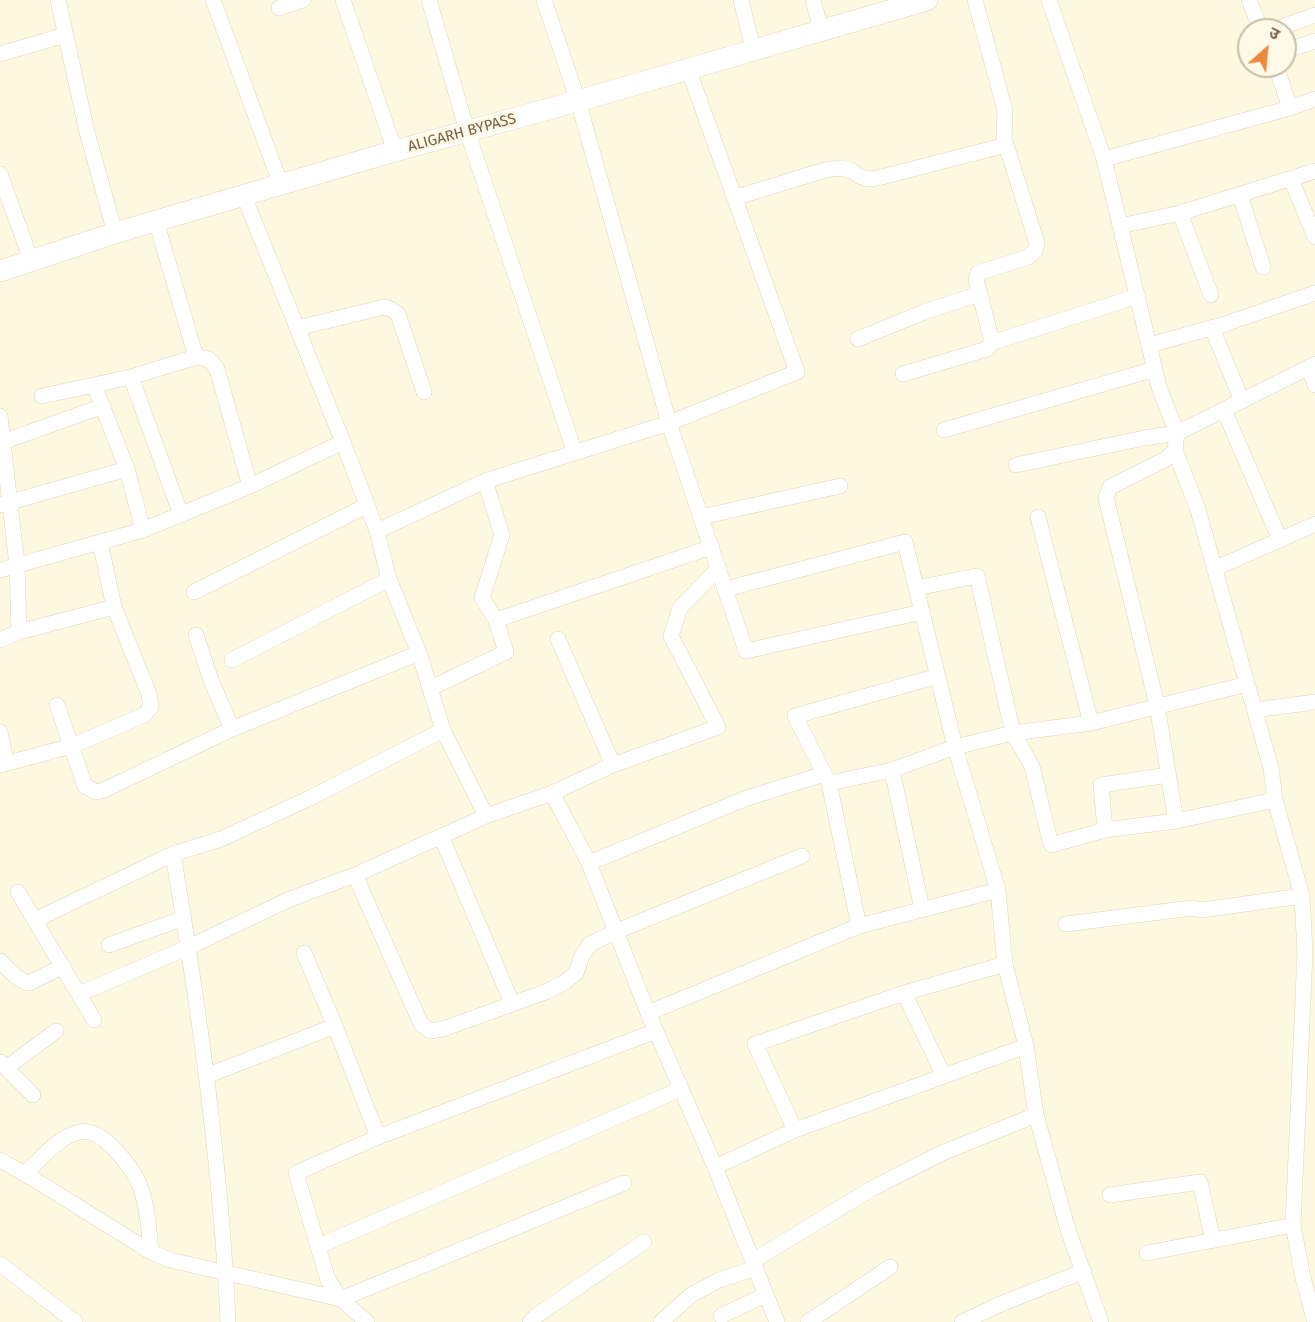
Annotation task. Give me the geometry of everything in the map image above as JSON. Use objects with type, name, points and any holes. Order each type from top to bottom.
[{"type":"main road","name":"ALIGARH BYPASS","points":[[0,271],[115,233],[395,151],[578,101],[912,2]]},
{"type":"street","points":[[58,0],[87,132],[115,233]]},
{"type":"street","points":[[213,0],[281,185]]},
{"type":"street","points":[[279,8],[303,0]]},
{"type":"street","points":[[343,0],[395,151]]},
{"type":"street","points":[[429,0],[467,131],[575,453]]},
{"type":"street","points":[[544,0],[578,101],[669,423],[746,651],[922,612]]},
{"type":"street","points":[[741,0],[753,49]]},
{"type":"street","points":[[813,0],[821,29]]},
{"type":"street","points":[[975,0],[1005,110],[1006,145],[1037,243],[1035,251],[1028,257],[978,273],[976,279],[991,343]]},
{"type":"street","points":[[1049,0],[1104,159],[1155,369],[1177,433],[1175,450],[1198,510],[1255,710],[1271,768],[1275,800],[1302,896],[1305,952],[1293,1226],[1303,1278],[1315,1322]]},
{"type":"street","points":[[1249,0],[1256,18]]},
{"type":"street","points":[[1297,21],[1315,15]]},
{"type":"street","points":[[0,54],[65,35]]},
{"type":"street","points":[[1297,47],[1315,41]]},
{"type":"street","points":[[377,531],[485,481],[669,423],[797,372],[688,68]]},
{"type":"street","points":[[1280,78],[1290,108]]},
{"type":"street","points":[[1104,159],[1290,108],[1315,99]]},
{"type":"street","points":[[734,198],[825,170],[840,168],[851,170],[859,176],[878,178],[1006,145]]},
{"type":"street","points":[[1120,226],[1180,213],[1315,171]]},
{"type":"street","points":[[0,174],[32,260]]},
{"type":"street","points":[[1291,179],[1315,237]]},
{"type":"street","points":[[1240,195],[1263,267]]},
{"type":"street","points":[[244,196],[344,442],[377,531],[389,579],[419,653],[443,730],[486,816]]},
{"type":"street","points":[[1180,213],[1211,295]]},
{"type":"street","points":[[156,221],[196,357]]},
{"type":"street","points":[[1150,345],[1212,328],[1315,293]]},
{"type":"street","points":[[858,339],[924,312],[979,294]]},
{"type":"street","points":[[903,374],[978,353],[987,349],[991,343],[1138,296]]},
{"type":"street","points":[[297,328],[384,307],[391,309],[398,314],[424,392]]},
{"type":"street","points":[[1212,328],[1242,402]]},
{"type":"street","points":[[42,396],[131,377],[196,357],[209,359],[217,369],[250,486]]},
{"type":"street","points":[[1017,465],[1177,433],[1312,366],[1315,386]]},
{"type":"street","points":[[944,430],[1155,369]]},
{"type":"street","points":[[131,377],[181,515]]},
{"type":"street","points":[[94,385],[127,469],[143,530]]},
{"type":"street","points":[[1,443],[104,406]]},
{"type":"street","points":[[1224,410],[1280,540]]},
{"type":"street","points":[[0,416],[4,503],[17,565],[20,633]]},
{"type":"street","points":[[0,570],[143,530],[250,486],[344,442]]},
{"type":"street","points":[[1175,450],[1166,459],[1110,487],[1107,498],[1157,705],[1176,821]]},
{"type":"street","points":[[4,503],[127,469]]},
{"type":"street","points":[[431,688],[506,652],[496,620],[482,598],[502,535],[485,481]]},
{"type":"street","points":[[701,517],[840,486]]},
{"type":"street","points":[[194,592],[366,506]]},
{"type":"street","points":[[1038,517],[1091,723]]},
{"type":"street","points":[[1214,569],[1315,524]]},
{"type":"street","points":[[0,732],[3,763],[72,746],[144,714],[151,706],[149,694],[114,607],[100,542]]},
{"type":"street","points":[[726,589],[905,542],[955,747],[998,890],[1005,964],[1026,1046],[1036,1115],[1068,1230],[1101,1322]]},
{"type":"street","points":[[496,620],[712,547]]},
{"type":"street","points":[[79,994],[189,947],[290,899],[355,875],[486,816],[552,794],[613,765],[718,727],[671,636],[680,608],[719,568]]},
{"type":"street","points":[[916,588],[977,576],[1013,733],[1032,766],[1051,845],[1105,830],[1176,821],[1275,800]]},
{"type":"street","points":[[232,660],[389,579]]},
{"type":"street","points":[[0,640],[114,607]]},
{"type":"street","points":[[196,635],[211,680],[232,729]]},
{"type":"street","points":[[558,639],[613,765]]},
{"type":"street","points":[[57,705],[85,786],[96,792],[232,729],[419,653]]},
{"type":"street","points":[[859,926],[826,778],[795,716],[938,676]]},
{"type":"street","points":[[589,863],[747,798],[826,778],[892,770],[955,747],[1013,733],[1091,723],[1247,684]]},
{"type":"street","points":[[1255,710],[1315,702]]},
{"type":"street","points":[[35,920],[173,855],[221,839],[292,807],[443,730]]},
{"type":"street","points":[[892,770],[922,909]]},
{"type":"street","points":[[1105,830],[1101,785],[1168,775]]},
{"type":"street","points":[[552,794],[589,863],[648,1013],[715,1167],[777,1322]]},
{"type":"street","points":[[441,836],[512,1003]]},
{"type":"street","points":[[173,855],[189,947],[206,1076],[226,1272],[228,1322]]},
{"type":"street","points":[[355,875],[421,1024],[430,1031],[443,1029],[548,991],[576,973],[582,956],[590,944],[802,856]]},
{"type":"street","points":[[648,1013],[859,926],[998,890]]},
{"type":"street","points":[[18,892],[94,1020]]},
{"type":"street","points":[[1066,924],[1192,908],[1202,910],[1302,896]]},
{"type":"street","points":[[109,945],[184,918]]},
{"type":"street","points":[[304,953],[378,1137]]},
{"type":"street","points":[[0,962],[13,974],[29,983],[63,966]]},
{"type":"street","points":[[795,1130],[755,1044],[904,993],[1005,964]]},
{"type":"street","points":[[904,993],[944,1077]]},
{"type":"street","points":[[206,1076],[335,1026]]},
{"type":"street","points":[[33,1095],[3,1065],[56,1031]]},
{"type":"street","points":[[367,1322],[341,1299],[328,1280],[296,1173],[378,1137],[656,1031]]},
{"type":"street","points":[[715,1167],[795,1130],[1026,1046]]},
{"type":"street","points":[[318,1246],[681,1089]]},
{"type":"street","points":[[661,1322],[691,1295],[755,1264],[873,1188],[942,1153],[1036,1115]]},
{"type":"street","points":[[26,1173],[50,1150],[69,1136],[82,1131],[94,1134],[108,1142],[141,1187],[148,1218],[151,1252]]},
{"type":"street","points":[[0,1161],[26,1173],[151,1252],[170,1260],[341,1299],[624,1183]]},
{"type":"street","points":[[1110,1195],[1200,1182],[1213,1240]]},
{"type":"street","points":[[1147,1253],[1293,1226]]},
{"type":"street","points":[[530,1322],[644,1242]]},
{"type":"street","points":[[0,1264],[73,1321]]},
{"type":"street","points":[[808,1322],[890,1267]]},
{"type":"street","points":[[962,1322],[1083,1271]]},
{"type":"street","points":[[721,1316],[765,1295]]}]
